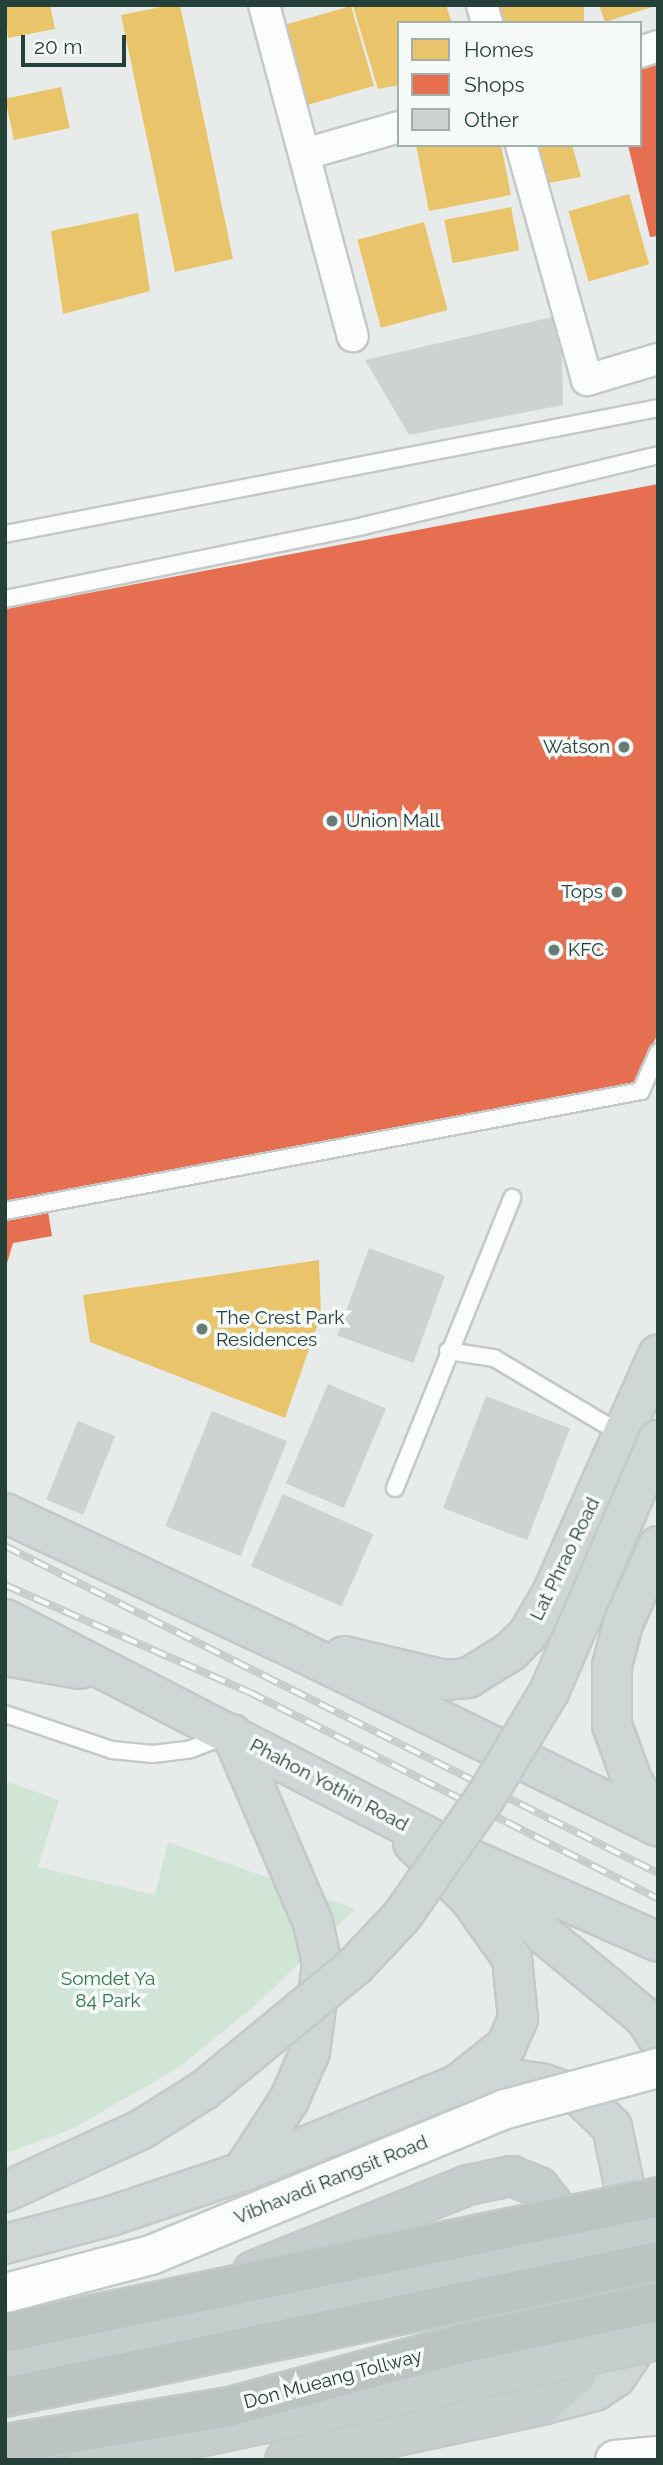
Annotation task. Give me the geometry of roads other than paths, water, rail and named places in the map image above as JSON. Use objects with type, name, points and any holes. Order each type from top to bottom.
[{"type":"highway","points":[[5,2326],[226,2281],[468,2185],[512,2176],[539,2187],[565,2220],[584,2290],[589,2340],[577,2374],[542,2405],[285,2460]]},
{"type":"highway","points":[[5,2333],[658,2197]]},
{"type":"highway","points":[[5,2359],[658,2224]]},
{"type":"highway","points":[[5,2396],[658,2262]]},
{"type":"highway","name":"Don Mueang Tollway","points":[[5,2445],[229,2407],[465,2343],[656,2327]]},
{"type":"highway","points":[[90,2460],[656,2327]]},
{"type":"highway","points":[[43,2460],[229,2407]]},
{"type":"main road","name":"Lat Phrao Road","points":[[281,1642],[445,1680],[468,1678],[510,1652],[528,1634],[576,1541],[640,1437],[658,1355]]},
{"type":"main road","points":[[5,2192],[142,2129],[204,2090],[334,1984],[402,1916],[478,1808],[549,1692],[640,1437]]},
{"type":"main road","points":[[5,1513],[281,1642],[658,1826]]},
{"type":"main road","points":[[576,1541],[582,1571],[598,1584],[619,1587],[651,1562]]},
{"type":"main road","points":[[651,1562],[623,1624],[612,1665],[612,1725],[632,1780],[658,1826]]},
{"type":"main road","name":"Phahon Yothin Road","points":[[5,1619],[120,1675],[477,1862],[658,1942]]},
{"type":"main road","points":[[5,1656],[120,1675]]},
{"type":"main road","points":[[232,1734],[309,1912],[322,1964],[310,2052],[289,2100],[242,2172]]},
{"type":"main road","points":[[384,1814],[470,1899],[512,1958],[518,2019],[506,2046],[456,2085]]},
{"type":"main road","points":[[477,1862],[546,1936],[598,1975],[645,2018],[658,2038]]},
{"type":"main road","name":"Vibhavadi Rangsit Road","points":[[6,2293],[151,2255],[506,2109],[658,2068]]},
{"type":"main road","points":[[5,2244],[111,2216],[242,2172],[456,2085],[505,2078],[541,2083],[581,2097],[612,2127],[656,2327],[616,2377],[595,2391],[542,2405]]},
{"type":"main road","points":[[615,2460],[658,2456]]},
{"type":"street","points":[[264,5],[353,336]]},
{"type":"street","points":[[305,154],[397,128]]},
{"type":"street","points":[[522,147],[587,380],[658,359]]},
{"type":"lane","points":[[5,534],[658,408]]},
{"type":"lane","points":[[5,599],[363,526],[658,455]]},
{"type":"lane","points":[[5,1211],[640,1091],[658,1053]]},
{"type":"lane","points":[[395,1488],[448,1350],[512,1198]]},
{"type":"lane","points":[[448,1350],[494,1358],[640,1437]]},
{"type":"lane","points":[[5,1714],[112,1750],[153,1754],[191,1749],[232,1734]]},
{"type":"railway","points":[[5,1546],[658,1873]]},
{"type":"railway","points":[[5,1585],[249,1692],[658,1899]]},
{"type":"place","name":"Watson","points":[[624,747]]},
{"type":"place","name":"Union Mall","points":[[332,821]]},
{"type":"place","name":"Tops","points":[[617,892]]},
{"type":"place","name":"KFC","points":[[554,950]]},
{"type":"place","name":"The Crest Park Residences","points":[[202,1329]]},
{"type":"park label","name":"Somdet Ya 84 Park","points":[[108,1990]]}]
